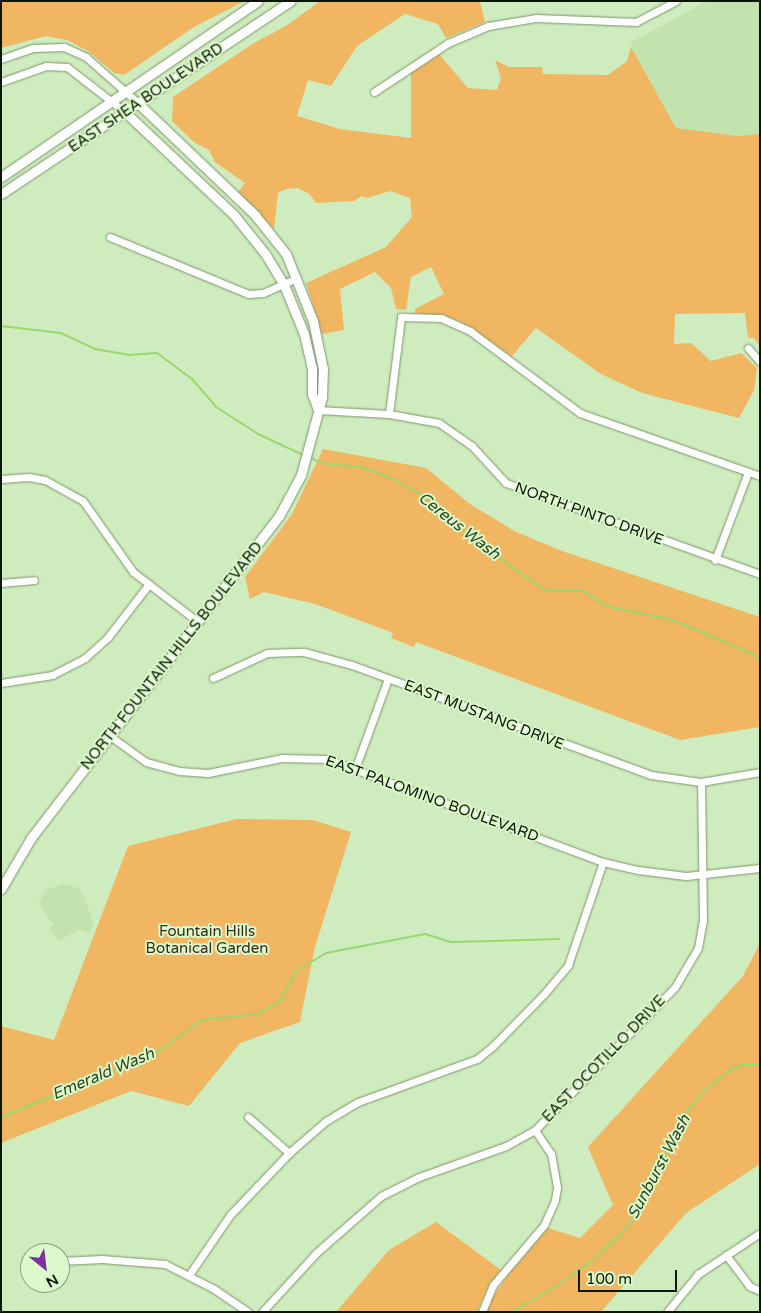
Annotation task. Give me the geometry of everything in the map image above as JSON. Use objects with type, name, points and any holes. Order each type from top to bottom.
[{"type":"main road","name":"EAST SHEA BOULEVARD","points":[[1,177],[258,1]]},
{"type":"main road","name":"EAST SHEA BOULEVARD","points":[[1,194],[290,1]]},
{"type":"main road","name":"NORTH FOUNTAIN HILLS BOULEVARD","points":[[1,889],[31,838],[197,621],[257,547],[292,495],[318,410],[323,369],[313,321],[286,254],[256,214],[138,103]]},
{"type":"main road","points":[[125,112],[252,234],[284,285],[304,334],[312,368],[312,394],[318,410]]},
{"type":"street","points":[[374,92],[448,43],[488,26],[536,18],[636,22],[676,1]]},
{"type":"street","points":[[1,59],[34,48],[64,47],[86,57],[138,103]]},
{"type":"street","points":[[3,82],[35,68],[58,65],[76,72],[125,112]]},
{"type":"street","points":[[110,237],[248,294],[263,293],[296,278]]},
{"type":"street","points":[[389,414],[401,317],[441,318],[455,322],[580,413],[760,476]]},
{"type":"street","points":[[748,348],[760,362]]},
{"type":"street","name":"NORTH PINTO DRIVE","points":[[318,410],[389,414],[439,423],[472,446],[506,483],[715,560],[760,574]]},
{"type":"street","points":[[715,560],[748,472]]},
{"type":"street","points":[[1,479],[30,477],[45,480],[83,501],[133,572],[197,621]]},
{"type":"street","points":[[1,583],[34,580]]},
{"type":"street","points":[[1,683],[52,675],[85,658],[108,637],[149,584]]},
{"type":"street","name":"EAST MUSTANG DRIVE","points":[[213,678],[251,658],[286,651],[322,655],[651,775],[700,782],[760,772]]},
{"type":"street","points":[[356,769],[388,679]]},
{"type":"street","name":"EAST PALOMINO BOULEVARD","points":[[110,736],[146,762],[179,771],[208,773],[301,757],[327,759],[603,862],[638,870],[704,875],[760,868]]},
{"type":"street","name":"EAST OCOTILLO DRIVE","points":[[262,1312],[316,1253],[375,1200],[398,1186],[506,1146],[535,1130],[582,1085],[689,968],[698,948],[704,921],[700,782]]},
{"type":"street","points":[[189,1275],[230,1215],[289,1153],[326,1121],[358,1102],[451,1070],[477,1059],[493,1046],[544,994],[568,965],[603,862]]},
{"type":"street","points":[[248,1118],[289,1153]]},
{"type":"street","points":[[482,1312],[494,1286],[544,1225],[555,1200],[557,1187],[551,1154],[535,1130]]},
{"type":"street","points":[[667,1312],[698,1274],[760,1233]]},
{"type":"street","points":[[726,1255],[744,1280],[760,1291]]},
{"type":"street","points":[[70,1260],[102,1258],[164,1264],[189,1275],[248,1312]]},
{"type":"shaded area","points":[[707,1],[760,1],[760,134],[738,136],[676,128],[631,47],[632,42]]},
{"type":"shaded area","points":[[64,884],[78,888],[84,896],[94,926],[89,933],[79,929],[59,941],[49,929],[54,925],[39,904],[45,890]]},
{"type":"green space","points":[[1,1],[245,1],[194,27],[124,75],[114,73],[88,51],[67,40],[46,36],[1,48]]},
{"type":"green space","points":[[320,1],[480,1],[485,22],[446,38],[438,24],[405,14],[357,46],[331,86],[308,80],[297,116],[340,129],[411,138],[411,73],[439,54],[468,88],[497,90],[501,78],[495,60],[509,67],[542,67],[543,74],[608,75],[627,61],[631,47],[676,128],[738,136],[760,134],[760,347],[754,338],[748,338],[745,313],[675,314],[674,344],[691,343],[711,361],[741,353],[757,368],[754,390],[739,418],[642,393],[601,374],[536,328],[512,356],[461,322],[445,316],[415,313],[415,309],[444,294],[431,267],[411,277],[406,310],[396,309],[391,288],[375,272],[340,289],[344,330],[322,334],[306,283],[386,247],[412,217],[410,198],[390,191],[367,198],[362,196],[354,201],[316,203],[309,194],[298,188],[286,189],[278,193],[274,229],[238,192],[245,183],[215,162],[209,150],[195,143],[172,121],[173,97],[254,43],[286,26]]},
{"type":"green space","points":[[323,449],[426,468],[470,504],[516,532],[562,551],[760,617],[760,727],[680,740],[416,642],[414,647],[391,638],[393,633],[315,604],[264,592],[250,599],[245,577],[292,514]]},
{"type":"green space","name":"Fountain Hills Botanical Garden","points":[[237,819],[313,820],[351,832],[315,947],[300,1022],[240,1043],[189,1106],[131,1091],[1,1143],[1,1026],[54,1040],[128,846]]},
{"type":"green space","points":[[760,943],[760,1164],[686,1213],[601,1312],[487,1312],[492,1298],[508,1275],[548,1228],[580,1238],[613,1205],[588,1147],[743,976]]},
{"type":"green space","points":[[436,1222],[501,1270],[488,1287],[477,1312],[336,1312],[389,1250]]},
{"type":"waterway","name":"Cereus Wash","points":[[1,326],[61,333],[95,349],[129,355],[157,353],[192,379],[216,407],[258,434],[303,455]]},
{"type":"waterway","name":"Cereus Wash","points":[[309,457],[321,463],[362,467],[394,479],[435,503],[477,542],[546,591],[583,591],[606,606],[673,620],[760,657]]},
{"type":"waterway","name":"Emerald Wash","points":[[1,1117],[156,1053],[202,1020],[258,1014],[281,1000],[297,970],[326,953],[425,934],[452,942],[559,939]]},
{"type":"waterway","name":"Sunburst Wash","points":[[512,1312],[558,1285],[593,1260],[626,1229],[649,1190],[686,1113],[703,1092],[730,1070],[744,1064],[760,1064]]}]
